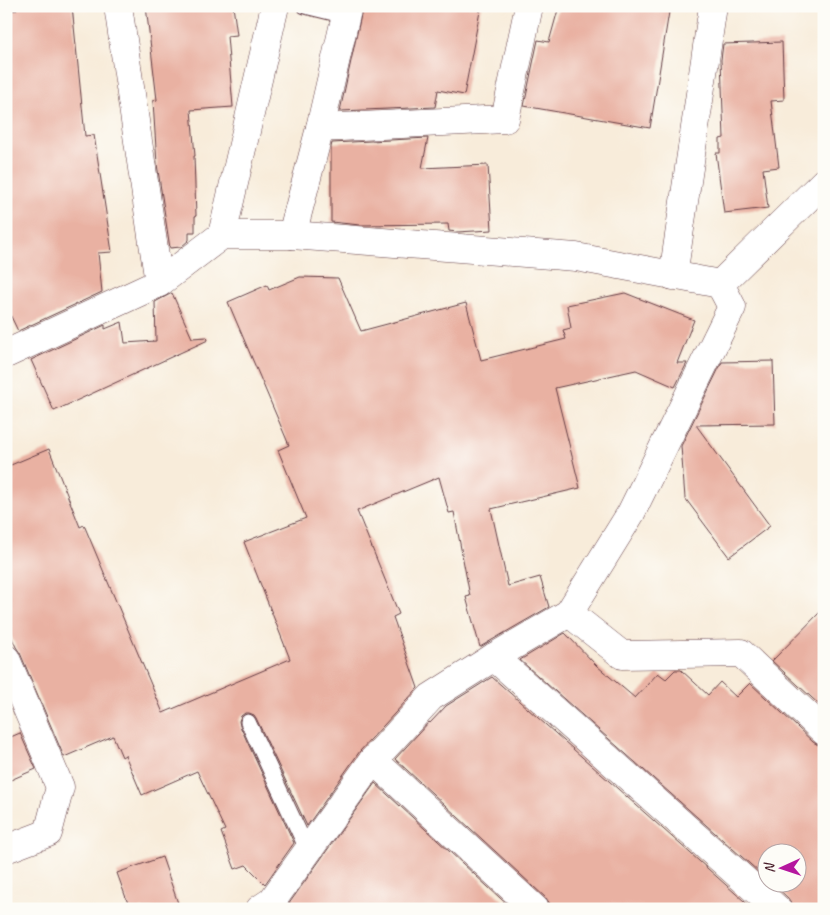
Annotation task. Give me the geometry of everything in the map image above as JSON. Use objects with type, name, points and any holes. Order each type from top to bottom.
[{"type":"street","points":[[118,6],[159,283]]},
{"type":"street","points":[[222,235],[275,6]]},
{"type":"street","points":[[320,128],[505,119],[529,6]]},
{"type":"street","points":[[673,276],[713,6]]},
{"type":"street","points":[[292,235],[320,128],[347,11]]},
{"type":"street","points":[[720,284],[824,182]]},
{"type":"street","points":[[6,354],[159,283],[222,235],[292,235],[576,257],[720,284]]},
{"type":"street","points":[[271,906],[373,760],[431,696],[569,613],[631,513],[732,307],[720,284]]},
{"type":"street","points":[[569,613],[622,655],[741,653],[824,731]]},
{"type":"street","points":[[494,657],[777,909]]},
{"type":"street","points":[[6,659],[60,787],[48,833],[6,849]]},
{"type":"street","points":[[373,760],[535,909]]},
{"type":"lane","points":[[305,6],[347,11]]},
{"type":"lane","points":[[248,722],[308,851]]},
{"type":"building","points":[[17,6],[72,6],[85,136],[94,135],[112,252],[98,253],[102,292],[18,331],[6,306],[6,11],[17,10]]},
{"type":"building","points":[[146,6],[233,6],[237,35],[227,36],[233,107],[191,110],[195,156],[195,232],[189,232],[189,240],[181,247],[170,248],[157,164],[153,101],[157,100]]},
{"type":"building","points":[[363,6],[481,6],[464,95],[438,90],[435,107],[340,111]]},
{"type":"building","points":[[559,6],[670,6],[650,128],[524,106],[538,40],[549,42]]},
{"type":"building","points":[[782,42],[784,100],[771,101],[779,167],[763,169],[768,208],[724,213],[716,153],[720,153],[720,139],[724,138],[721,60],[723,44]]},
{"type":"building","points":[[428,138],[422,168],[488,165],[492,230],[449,231],[448,224],[360,225],[331,222],[332,143]]},
{"type":"building","points":[[300,277],[338,278],[361,331],[466,303],[481,360],[566,339],[563,330],[571,328],[567,305],[625,293],[694,320],[677,363],[687,363],[675,387],[636,370],[555,388],[580,488],[491,509],[508,586],[540,577],[549,607],[480,647],[466,597],[470,596],[454,512],[449,513],[439,477],[357,511],[399,614],[393,617],[418,688],[360,751],[307,826],[256,718],[249,713],[241,716],[240,726],[294,843],[265,884],[246,865],[235,869],[221,832],[225,830],[197,771],[142,795],[125,755],[122,757],[113,736],[64,757],[20,653],[6,625],[6,467],[49,449],[80,527],[84,525],[163,713],[290,659],[244,542],[306,518],[278,450],[289,445],[228,302],[267,285],[269,290]]},
{"type":"building","points":[[172,293],[192,338],[207,337],[208,340],[54,411],[31,360],[105,325],[105,329],[122,322],[125,343],[156,341],[155,302]]},
{"type":"building","points":[[773,361],[775,424],[696,425],[770,526],[729,557],[685,498],[681,446],[722,362]]},
{"type":"building","points":[[824,608],[824,709],[772,661]]},
{"type":"building","points":[[565,633],[597,666],[635,698],[658,673],[666,679],[675,670],[681,670],[708,695],[720,682],[736,697],[750,683],[813,742],[824,746],[824,909],[792,909],[792,904],[782,892],[808,892],[808,842],[758,842],[758,871],[520,660]]},
{"type":"building","points":[[492,677],[753,909],[550,909],[550,904],[546,898],[395,759],[446,706]]},
{"type":"building","points":[[20,733],[36,769],[6,782],[6,739]]},
{"type":"building","points":[[375,783],[512,909],[292,909],[288,905]]},
{"type":"building","points":[[162,857],[180,909],[130,909],[117,873]]}]
